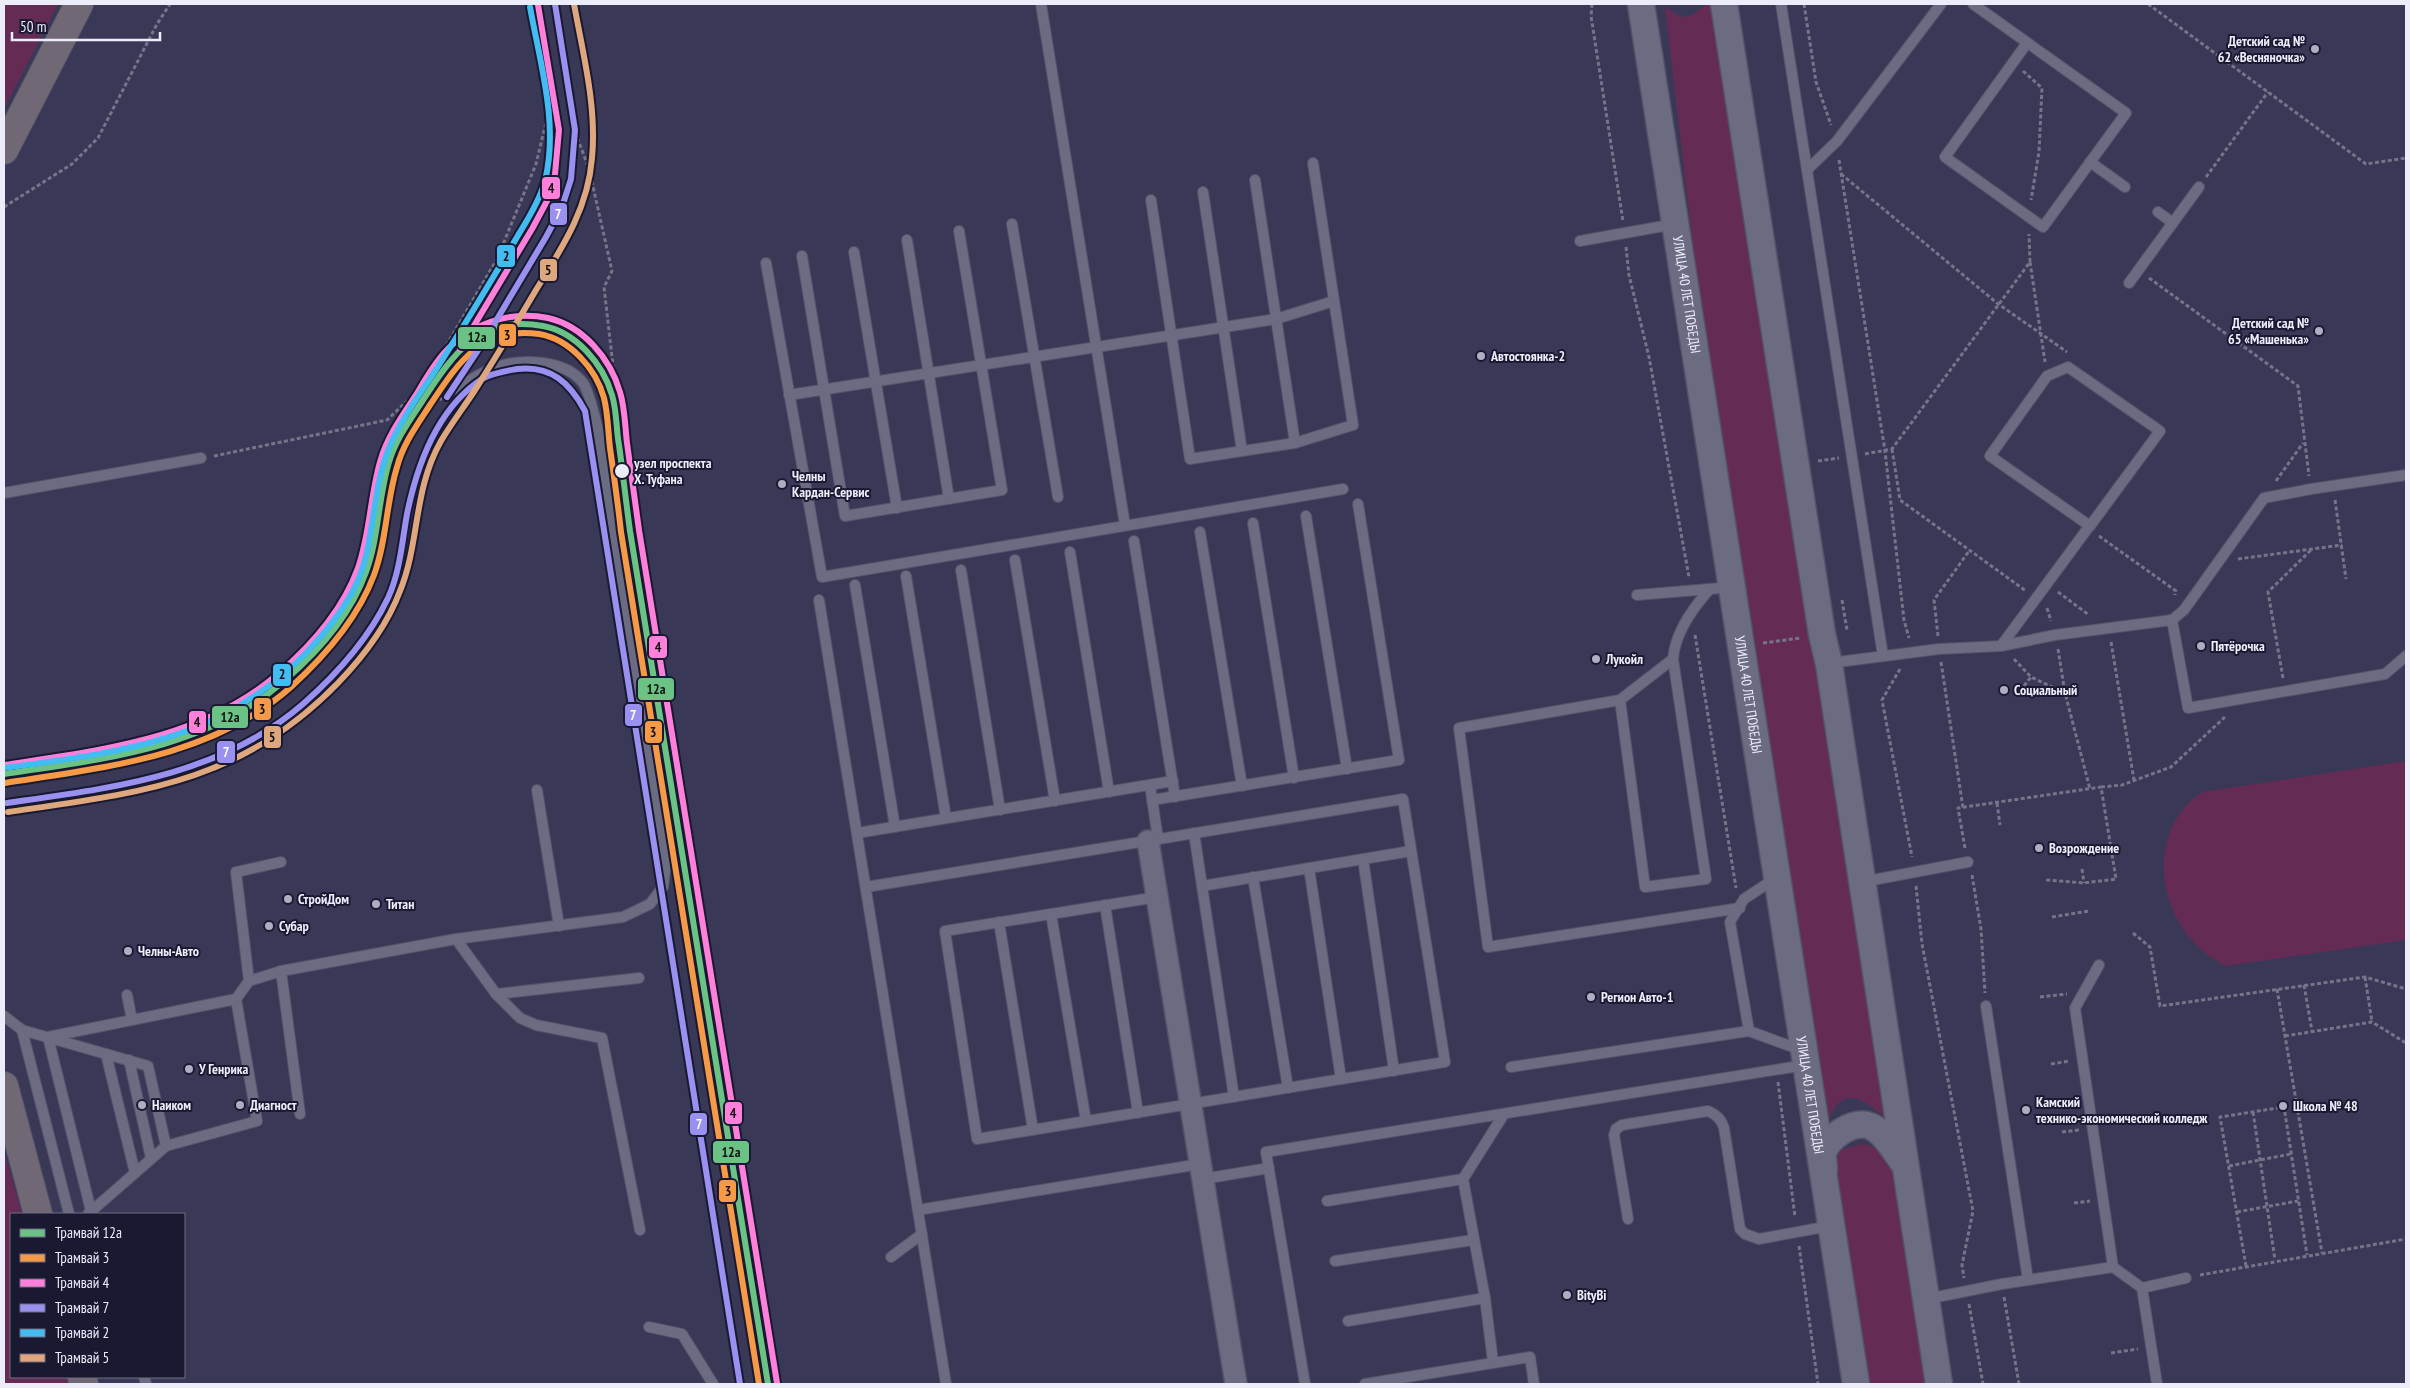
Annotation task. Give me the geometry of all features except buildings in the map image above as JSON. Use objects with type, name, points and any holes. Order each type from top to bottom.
[{"type":"main road","points":[[4,150],[79,4]]},
{"type":"main road","points":[[4,1086],[38,1213]]},
{"type":"street","name":"УЛИЦА 40 ЛЕТ ПОБЕДЫ","points":[[1641,4],[1676,224],[1721,589],[1777,877],[1856,1384]]},
{"type":"street","points":[[1724,4],[1819,615],[1829,664],[1938,1384]]},
{"type":"street","points":[[1153,840],[1157,897],[1236,1384]]},
{"type":"street","points":[[1824,1185],[1824,1153],[1833,1138],[1853,1126],[1868,1125],[1882,1134],[1905,1164]]},
{"type":"lane","points":[[1041,4],[1125,525]]},
{"type":"lane","points":[[1781,4],[1883,656]]},
{"type":"lane","points":[[1807,170],[1837,141],[1941,4]]},
{"type":"lane","points":[[1973,4],[2126,113],[2043,227],[1945,157],[2027,43]]},
{"type":"lane","points":[[2090,162],[2125,188]]},
{"type":"lane","points":[[1151,200],[1190,459],[1295,443],[1353,425],[1313,163]]},
{"type":"lane","points":[[1255,180],[1295,443]]},
{"type":"lane","points":[[2130,283],[2199,187]]},
{"type":"lane","points":[[1203,192],[1242,451]]},
{"type":"lane","points":[[2158,212],[2173,223]]},
{"type":"lane","points":[[1012,224],[1058,497]]},
{"type":"lane","points":[[1580,241],[1676,224]]},
{"type":"lane","points":[[802,256],[845,516],[897,508],[1002,490],[959,231]]},
{"type":"lane","points":[[907,240],[949,499]]},
{"type":"lane","points":[[854,252],[897,508]]},
{"type":"lane","points":[[766,263],[822,577],[1343,489]]},
{"type":"lane","points":[[789,395],[1276,319],[1334,301]]},
{"type":"lane","points":[[48,1037],[236,999],[249,981],[281,971],[456,939],[623,918],[650,904],[663,887],[666,864],[599,435],[583,384],[564,368],[525,362],[498,366],[474,377],[457,389]]},
{"type":"lane","points":[[2001,646],[2160,431],[2068,367],[2047,376],[1990,456],[2089,527]]},
{"type":"lane","points":[[4,492],[201,458]]},
{"type":"lane","points":[[1829,664],[1939,649],[2001,646],[2055,635],[2172,620],[2184,610],[2264,498],[2333,485],[2406,476]]},
{"type":"lane","points":[[1152,800],[1399,760],[1358,504]]},
{"type":"lane","points":[[1306,516],[1347,769]]},
{"type":"lane","points":[[1253,523],[1294,778]]},
{"type":"lane","points":[[1200,532],[1242,786]]},
{"type":"lane","points":[[1134,541],[1175,797]]},
{"type":"lane","points":[[1070,552],[1109,792]]},
{"type":"lane","points":[[1016,560],[1054,801]]},
{"type":"lane","points":[[961,570],[1000,810]]},
{"type":"lane","points":[[906,576],[946,818]]},
{"type":"lane","points":[[855,585],[895,827]]},
{"type":"lane","points":[[1636,595],[1721,589]]},
{"type":"lane","points":[[1620,700],[1646,886],[1706,879],[1673,659],[1674,647],[1693,609],[1721,589]]},
{"type":"lane","points":[[819,600],[946,1384]]},
{"type":"lane","points":[[2172,620],[2188,708],[2385,674],[2406,656]]},
{"type":"lane","points":[[1673,659],[1620,700],[1458,728],[1488,947],[1740,908]]},
{"type":"lane","points":[[857,833],[1173,781]]},
{"type":"lane","points":[[1150,785],[1153,840]]},
{"type":"lane","points":[[538,790],[559,926]]},
{"type":"lane","points":[[866,887],[1402,799],[1445,1062],[977,1139],[945,931],[1157,897]]},
{"type":"lane","points":[[1194,833],[1234,1097]]},
{"type":"lane","points":[[1202,886],[1411,851]]},
{"type":"lane","points":[[1363,859],[1394,1071]]},
{"type":"lane","points":[[249,981],[236,872],[282,862]]},
{"type":"lane","points":[[1861,882],[1968,862]]},
{"type":"lane","points":[[1309,868],[1341,1079]]},
{"type":"lane","points":[[1749,1030],[1730,922],[1744,899],[1777,877]]},
{"type":"lane","points":[[1253,878],[1288,1088]]},
{"type":"lane","points":[[1105,905],[1138,1113]]},
{"type":"lane","points":[[1051,914],[1086,1121]]},
{"type":"lane","points":[[999,922],[1032,1130]]},
{"type":"lane","points":[[456,939],[496,994],[520,1018],[536,1025],[602,1038],[640,1230]]},
{"type":"lane","points":[[2098,965],[2075,1008],[2113,1267]]},
{"type":"lane","points":[[281,971],[300,1114]]},
{"type":"lane","points":[[496,994],[639,978]]},
{"type":"lane","points":[[127,995],[132,1020]]},
{"type":"lane","points":[[48,1037],[89,1213],[166,1146],[257,1121],[236,999]]},
{"type":"lane","points":[[1986,1006],[2028,1280]]},
{"type":"lane","points":[[4,1016],[22,1030],[148,1066],[166,1146]]},
{"type":"lane","points":[[22,1030],[69,1213]]},
{"type":"lane","points":[[1511,1067],[1749,1030],[1804,1058]]},
{"type":"lane","points":[[106,1054],[135,1173]]},
{"type":"lane","points":[[1305,1384],[1266,1152],[1777,1070],[1804,1058]]},
{"type":"lane","points":[[129,1060],[151,1158]]},
{"type":"lane","points":[[1628,1219],[1614,1135],[1616,1128],[1622,1125],[1708,1111],[1715,1114],[1721,1120],[1724,1128],[1740,1229],[1745,1234],[1758,1239],[1831,1226]]},
{"type":"lane","points":[[1493,1362],[1464,1179],[1504,1114]]},
{"type":"lane","points":[[918,1210],[1201,1172],[1269,1168]]},
{"type":"lane","points":[[1327,1201],[1464,1179]]},
{"type":"lane","points":[[891,1257],[922,1234]]},
{"type":"lane","points":[[1335,1262],[1473,1240]]},
{"type":"lane","points":[[1926,1299],[2002,1284],[2113,1267],[2142,1288],[2157,1384]]},
{"type":"lane","points":[[2142,1288],[2186,1278]]},
{"type":"lane","points":[[1348,1321],[1484,1298]]},
{"type":"lane","points":[[649,1327],[682,1334],[713,1384]]},
{"type":"lane","points":[[1366,1384],[1530,1357],[1534,1384]]},
{"type":"path","points":[[4,207],[72,164],[98,138],[157,24],[170,4]]},
{"type":"path","points":[[201,458],[387,420],[422,387],[497,259],[536,164],[548,114],[531,4]]},
{"type":"path","points":[[556,4],[560,21],[557,32],[574,129],[589,169],[612,271],[604,287],[620,427]]},
{"type":"path","points":[[1592,4],[1591,16],[1629,275],[1650,357],[1691,592]]},
{"type":"path","points":[[1804,4],[1816,82],[1837,141],[1885,451],[1904,620],[1911,646],[1910,653],[1882,700],[1915,871],[1922,944],[1973,1212],[1962,1265],[1983,1384]]},
{"type":"path","points":[[2148,4],[2366,164],[2406,158]]},
{"type":"path","points":[[2013,63],[2042,88],[2039,152],[2028,217],[2030,262],[2047,376]]},
{"type":"path","points":[[2199,187],[2268,92]]},
{"type":"path","points":[[1841,174],[1998,303],[2070,354],[2068,367]]},
{"type":"path","points":[[2030,262],[1998,303],[1892,450],[1900,500],[2036,599]]},
{"type":"path","points":[[2139,270],[2298,386],[2311,489]]},
{"type":"path","points":[[422,387],[442,400],[457,389]]},
{"type":"path","points":[[2264,498],[2304,442]]},
{"type":"path","points":[[1819,470],[1818,461],[1892,450]]},
{"type":"path","points":[[2333,485],[2346,579]]},
{"type":"path","points":[[2089,527],[2176,591],[2175,604],[2184,610]]},
{"type":"path","points":[[2218,562],[2342,545]]},
{"type":"path","points":[[2285,692],[2268,592],[2312,549]]},
{"type":"path","points":[[1962,808],[1939,649],[1934,600],[1969,550]]},
{"type":"path","points":[[2048,584],[2090,616]]},
{"type":"path","points":[[1840,592],[1847,630]]},
{"type":"path","points":[[1693,609],[1697,652],[1740,908]]},
{"type":"path","points":[[2109,629],[2134,780]]},
{"type":"path","points":[[1755,644],[1802,638]]},
{"type":"path","points":[[2001,646],[2032,676],[2065,693],[2090,789]]},
{"type":"path","points":[[2020,691],[2032,676]]},
{"type":"path","points":[[1986,1006],[1981,930],[1975,889],[1958,808],[2122,785],[2171,767],[2245,697]]},
{"type":"path","points":[[2046,880],[2084,883],[2116,879],[2101,787]]},
{"type":"path","points":[[1997,803],[2000,825]]},
{"type":"path","points":[[2082,869],[2084,883]]},
{"type":"path","points":[[2052,917],[2089,911]]},
{"type":"path","points":[[2133,933],[2150,947],[2160,1006],[2364,977],[2406,989]]},
{"type":"path","points":[[2364,977],[2372,1022]]},
{"type":"path","points":[[2304,985],[2312,1031]]},
{"type":"path","points":[[2278,989],[2322,1253]]},
{"type":"path","points":[[2040,997],[2084,992]]},
{"type":"path","points":[[2285,1036],[2372,1022],[2406,1043],[2406,1047]]},
{"type":"path","points":[[1777,1070],[1818,1384]]},
{"type":"path","points":[[2246,1266],[2220,1117],[2284,1107],[2307,1255]]},
{"type":"path","points":[[2253,1112],[2275,1260]]},
{"type":"path","points":[[2229,1166],[2291,1154]]},
{"type":"path","points":[[2237,1212],[2298,1201]]},
{"type":"path","points":[[2186,1278],[2275,1260],[2406,1239]]},
{"type":"path","points":[[2002,1284],[2019,1384]]},
{"type":"path","points":[[2111,1353],[2151,1347]]},
{"type":"shaded area","points":[[4,4],[58,4],[4,109]]},
{"type":"shaded area","points":[[1707,4],[1712,4],[1885,1118],[1866,1103],[1851,1098],[1837,1105],[1831,1113],[1826,1126],[1755,644],[1697,281],[1665,7],[1681,17],[1692,15]]},
{"type":"shaded area","points":[[2406,761],[2406,940],[2226,966],[2203,952],[2185,932],[2173,909],[2165,884],[2164,858],[2169,833],[2182,811],[2202,792]]},
{"type":"shaded area","points":[[1862,1144],[1876,1149],[1892,1165],[1928,1384],[1868,1384],[1834,1160],[1842,1149]]},
{"type":"shaded area","points":[[4,1150],[22,1213],[10,1213],[10,1378],[67,1378],[69,1384],[4,1384]]},
{"type":"tram line","name":"7","points":[[447,397],[484,341],[546,237],[562,207],[571,179],[575,130],[555,4]]},
{"type":"tram line","name":"5","points":[[8,812],[101,798],[144,789],[185,778],[225,763],[263,743],[301,717],[338,683],[374,640],[395,604],[400,591],[411,554],[421,497],[432,460],[441,441],[483,378],[555,259],[572,227],[585,194],[590,177],[593,119],[574,4]]},
{"type":"tram line","name":"4","points":[[460,349],[532,229],[547,201],[555,174],[559,130],[538,5]]},
{"type":"tram line","name":"2","points":[[4,768],[127,748],[165,738],[202,725],[237,707],[272,684],[305,654],[342,609],[354,589],[364,563],[379,480],[394,437],[490,283],[538,201],[543,188],[549,159],[549,116],[543,72],[530,7]]},
{"type":"tram line","name":"4","points":[[4,765],[113,747],[183,728],[216,714],[248,696],[278,674],[325,626],[352,583],[362,555],[377,475],[387,444],[395,427],[429,373],[445,352],[455,342],[479,327],[505,318],[519,316],[548,318],[561,322],[584,336],[609,367],[623,404],[639,530],[777,1383]]},
{"type":"tram line","name":"12а","points":[[4,774],[79,763],[152,747],[187,736],[221,722],[254,704],[284,681],[309,658],[352,603],[360,588],[370,559],[385,476],[392,454],[413,415],[434,383],[458,353],[485,332],[502,326],[521,324],[555,329],[577,342],[595,361],[602,372],[608,383],[615,407],[630,531],[768,1384]]},
{"type":"tram line","name":"3","points":[[5,783],[119,764],[156,755],[192,744],[227,729],[260,711],[291,687],[316,662],[339,636],[359,606],[378,562],[393,480],[403,450],[430,405],[462,362],[486,342],[501,336],[519,333],[539,334],[550,337],[571,349],[595,376],[604,398],[621,532],[759,1384]]},
{"type":"tram line","name":"7","points":[[7,803],[85,791],[163,775],[200,763],[236,748],[271,728],[303,704],[340,668],[362,641],[380,613],[392,588],[398,567],[407,514],[417,476],[432,439],[453,405],[482,379],[499,372],[517,369],[540,370],[550,373],[566,384],[585,411],[740,1384]]},
{"type":"place","name":"Детский сад № 62 «Весняночка»","points":[[2315,49]]},
{"type":"place","name":"Детский сад № 65 «Машенька»","points":[[2319,331]]},
{"type":"place","name":"Автостоянка-2","points":[[1481,356]]},
{"type":"place","name":"узел проспекта Х. Туфана","points":[[622,471]]},
{"type":"place","name":"Челны Кардан-Сервис","points":[[782,484]]},
{"type":"place","name":"Пятёрочка","points":[[2201,646]]},
{"type":"place","name":"Лукойл","points":[[1596,659]]},
{"type":"place","name":"Социальный","points":[[2004,690]]},
{"type":"place","name":"Возрождение","points":[[2039,848]]},
{"type":"place","name":"СтройДом","points":[[288,899]]},
{"type":"place","name":"Титан","points":[[376,904]]},
{"type":"place","name":"Субар","points":[[269,926]]},
{"type":"place","name":"Челны-Авто","points":[[128,951]]},
{"type":"place","name":"Регион Авто-1","points":[[1591,997]]},
{"type":"place","name":"У Генрика","points":[[189,1069]]},
{"type":"place","name":"Наиком","points":[[142,1105]]},
{"type":"place","name":"Диагност","points":[[240,1105]]},
{"type":"place","name":"Школа № 48","points":[[2283,1106]]},
{"type":"place","name":"Камский технико-экономический колледж","points":[[2026,1110]]},
{"type":"place","name":"BityBi","points":[[1567,1295]]}]
